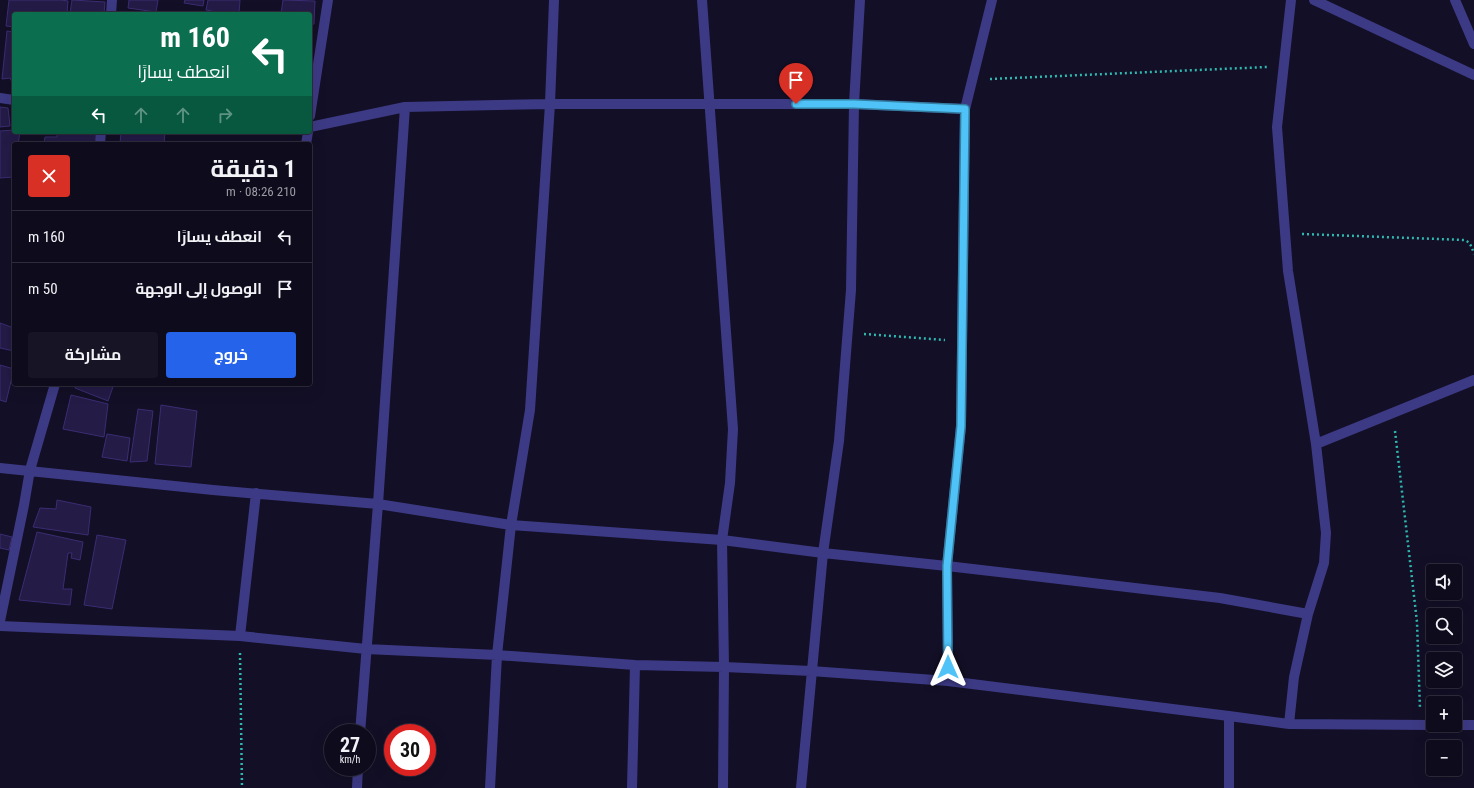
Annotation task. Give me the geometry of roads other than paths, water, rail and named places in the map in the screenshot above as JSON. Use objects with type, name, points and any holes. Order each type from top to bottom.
[{"type":"street","points":[[111,12],[112,0]]},
{"type":"street","points":[[312,103],[328,0]]},
{"type":"street","points":[[490,788],[497,655],[511,525],[530,410],[550,104],[554,0]]},
{"type":"street","points":[[702,0],[734,429],[730,483],[722,540],[724,667],[723,788]]},
{"type":"street","points":[[801,788],[823,553],[839,441],[848,333],[851,290],[854,104],[860,0]]},
{"type":"street","points":[[948,681],[947,566],[961,426],[965,109],[992,0]]},
{"type":"street","points":[[1289,724],[1294,677],[1308,614],[1324,563],[1326,533],[1316,444],[1288,271],[1277,127],[1291,0]]},
{"type":"street","points":[[1314,0],[1474,75]]},
{"type":"street","points":[[1455,0],[1474,44]]},
{"type":"street","points":[[0,98],[12,100]]},
{"type":"street","points":[[312,127],[405,107],[550,104],[854,104],[965,109]]},
{"type":"street","points":[[361,724],[378,504],[405,107]]},
{"type":"street","points":[[1316,444],[1474,380]]},
{"type":"street","points":[[0,622],[30,470],[54,386]]},
{"type":"street","points":[[0,468],[378,504],[511,525],[722,540],[823,553],[1220,598],[1308,614]]},
{"type":"street","points":[[240,636],[256,493]]},
{"type":"street","points":[[0,626],[240,636],[366,649],[497,655],[635,665],[811,671],[948,681],[1289,724],[1426,725]]},
{"type":"street","points":[[632,788],[635,665]]},
{"type":"street","points":[[1229,716],[1229,788]]},
{"type":"street","points":[[1462,725],[1474,725]]},
{"type":"street","points":[[357,788],[358,776]]}]
